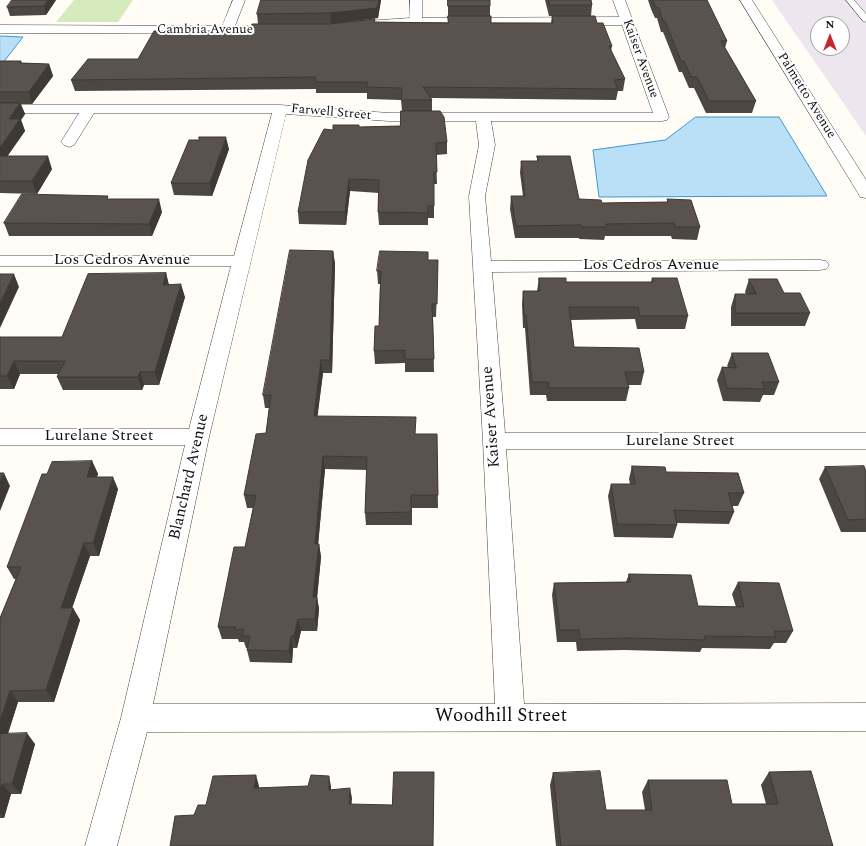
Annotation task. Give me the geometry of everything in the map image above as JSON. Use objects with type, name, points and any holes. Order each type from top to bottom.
[{"type":"street","points":[[227,30],[239,0]]},
{"type":"street","points":[[416,0],[416,22]]},
{"type":"street","name":"Kaiser Avenue","points":[[618,0],[662,117]]},
{"type":"street","name":"Palmetto Avenue","points":[[746,0],[866,193]]},
{"type":"street","points":[[338,28],[385,22],[626,22]]},
{"type":"street","name":"Cambria Avenue","points":[[0,29],[294,30]]},
{"type":"street","name":"Farwell Street","points":[[0,109],[280,109],[324,111],[375,117],[662,117]]},
{"type":"street","points":[[70,142],[89,109]]},
{"type":"street","name":"Blanchard Avenue","points":[[101,846],[136,718],[198,437],[280,109]]},
{"type":"street","name":"Kaiser Avenue","points":[[483,117],[487,145],[477,196],[494,441],[510,717]]},
{"type":"street","name":"Los Cedros Avenue","points":[[0,261],[243,261]]},
{"type":"street","name":"Los Cedros Avenue","points":[[482,267],[820,265]]},
{"type":"street","name":"Lurelane Street","points":[[0,437],[198,437]]},
{"type":"street","name":"Lurelane Street","points":[[494,441],[866,441]]},
{"type":"street","name":"Woodhill Street","points":[[136,718],[866,717]]},
{"type":"lane","points":[[850,0],[866,19]]},
{"type":"shaded area","points":[[772,0],[866,0],[866,136],[811,56],[850,56],[850,16],[810,16],[810,55]]},
{"type":"green space","points":[[74,0],[133,0],[118,22],[56,22]]},
{"type":"water","points":[[0,36],[23,37],[2,64],[0,64]]},
{"type":"water","points":[[696,117],[779,117],[827,196],[599,197],[593,150],[665,140]]},
{"type":"building","points":[[12,0],[48,0],[44,6],[7,7]]},
{"type":"building","points":[[261,0],[379,0],[377,8],[330,13],[257,14]]},
{"type":"building","points":[[448,0],[490,0],[490,6],[448,6]]},
{"type":"building","points":[[549,0],[591,0],[592,5],[550,5]]},
{"type":"building","points":[[653,0],[707,0],[727,41],[721,41],[756,101],[709,101],[697,77],[691,77],[684,61],[681,61],[665,21],[663,21],[659,8],[656,7]]},
{"type":"building","points":[[448,16],[491,16],[491,23],[553,23],[552,16],[595,16],[597,23],[603,23],[612,46],[609,46],[625,79],[614,80],[618,89],[423,87],[432,100],[401,100],[402,88],[366,87],[368,82],[315,82],[316,77],[71,80],[88,59],[138,59],[154,31],[249,31],[252,24],[330,24],[375,19],[374,22],[448,23]]},
{"type":"building","points":[[0,61],[21,61],[20,63],[49,64],[29,92],[0,92]]},
{"type":"building","points":[[0,103],[20,103],[9,119],[20,119],[0,148]]},
{"type":"building","points":[[401,111],[440,111],[444,117],[447,142],[436,143],[437,172],[434,172],[434,206],[428,206],[428,213],[378,212],[379,180],[349,179],[345,212],[298,212],[308,160],[324,129],[333,130],[333,125],[359,125],[359,127],[400,126]]},
{"type":"building","points":[[199,137],[226,137],[210,183],[171,183],[189,140],[199,140]]},
{"type":"building","points":[[0,156],[48,156],[32,181],[0,181]]},
{"type":"building","points":[[537,156],[570,156],[579,199],[601,200],[602,203],[668,202],[667,199],[691,200],[700,227],[675,227],[674,223],[606,224],[606,227],[581,227],[581,225],[516,226],[511,196],[525,196],[521,161],[538,161]]},
{"type":"building","points":[[22,194],[108,196],[107,199],[159,199],[149,224],[4,223]]},
{"type":"building","points":[[290,250],[333,251],[330,360],[321,360],[314,416],[416,417],[415,434],[437,434],[438,495],[411,495],[411,512],[365,513],[367,457],[323,456],[315,544],[319,544],[313,597],[317,597],[315,619],[298,619],[294,636],[291,636],[289,651],[247,650],[250,636],[242,636],[244,629],[235,630],[236,627],[218,627],[234,547],[245,547],[256,495],[244,495],[256,434],[266,433],[271,395],[263,395]]},
{"type":"building","points":[[380,251],[428,252],[428,260],[438,260],[437,304],[432,304],[434,359],[405,359],[405,350],[374,351],[375,326],[379,326],[381,271],[377,271]]},
{"type":"building","points":[[166,273],[163,285],[181,284],[155,372],[140,372],[138,377],[57,377],[65,361],[14,361],[7,376],[0,376],[0,337],[62,337],[88,274]]},
{"type":"building","points":[[0,274],[14,274],[0,303]]},
{"type":"building","points":[[539,278],[566,278],[566,282],[653,282],[652,278],[677,278],[688,316],[640,316],[638,307],[569,307],[574,347],[639,348],[644,372],[625,372],[629,388],[549,388],[548,382],[532,382],[526,315],[524,315],[523,291],[540,291]]},
{"type":"building","points":[[749,279],[777,279],[784,293],[800,293],[810,313],[735,313],[735,294],[756,294]]},
{"type":"building","points":[[732,353],[768,353],[779,382],[762,382],[765,389],[727,388],[722,367],[736,368]]},
{"type":"building","points":[[92,461],[87,477],[113,477],[93,543],[84,543],[61,608],[73,608],[46,690],[10,691],[0,721],[0,618],[21,567],[7,567],[42,474],[47,474],[52,462]]},
{"type":"building","points":[[632,466],[665,467],[666,472],[738,473],[744,493],[728,493],[734,512],[674,510],[677,525],[617,524],[611,484],[635,484]]},
{"type":"building","points":[[864,466],[866,471],[866,519],[848,520],[825,467]]},
{"type":"building","points":[[0,473],[4,473],[0,481]]},
{"type":"building","points":[[629,574],[691,575],[698,606],[744,607],[738,582],[779,583],[793,631],[774,631],[776,637],[704,636],[705,640],[628,638],[580,639],[579,630],[560,630],[554,583],[630,582]]},
{"type":"building","points":[[27,733],[12,784],[2,784],[0,790],[0,734]]},
{"type":"building","points":[[600,771],[606,810],[652,810],[648,780],[727,780],[732,804],[778,804],[769,772],[811,771],[833,846],[561,846],[553,773]]},
{"type":"building","points":[[394,772],[434,772],[433,846],[170,846],[175,816],[194,815],[198,805],[206,805],[213,776],[256,775],[254,788],[308,786],[311,775],[329,776],[329,790],[350,788],[349,804],[392,805]]}]
